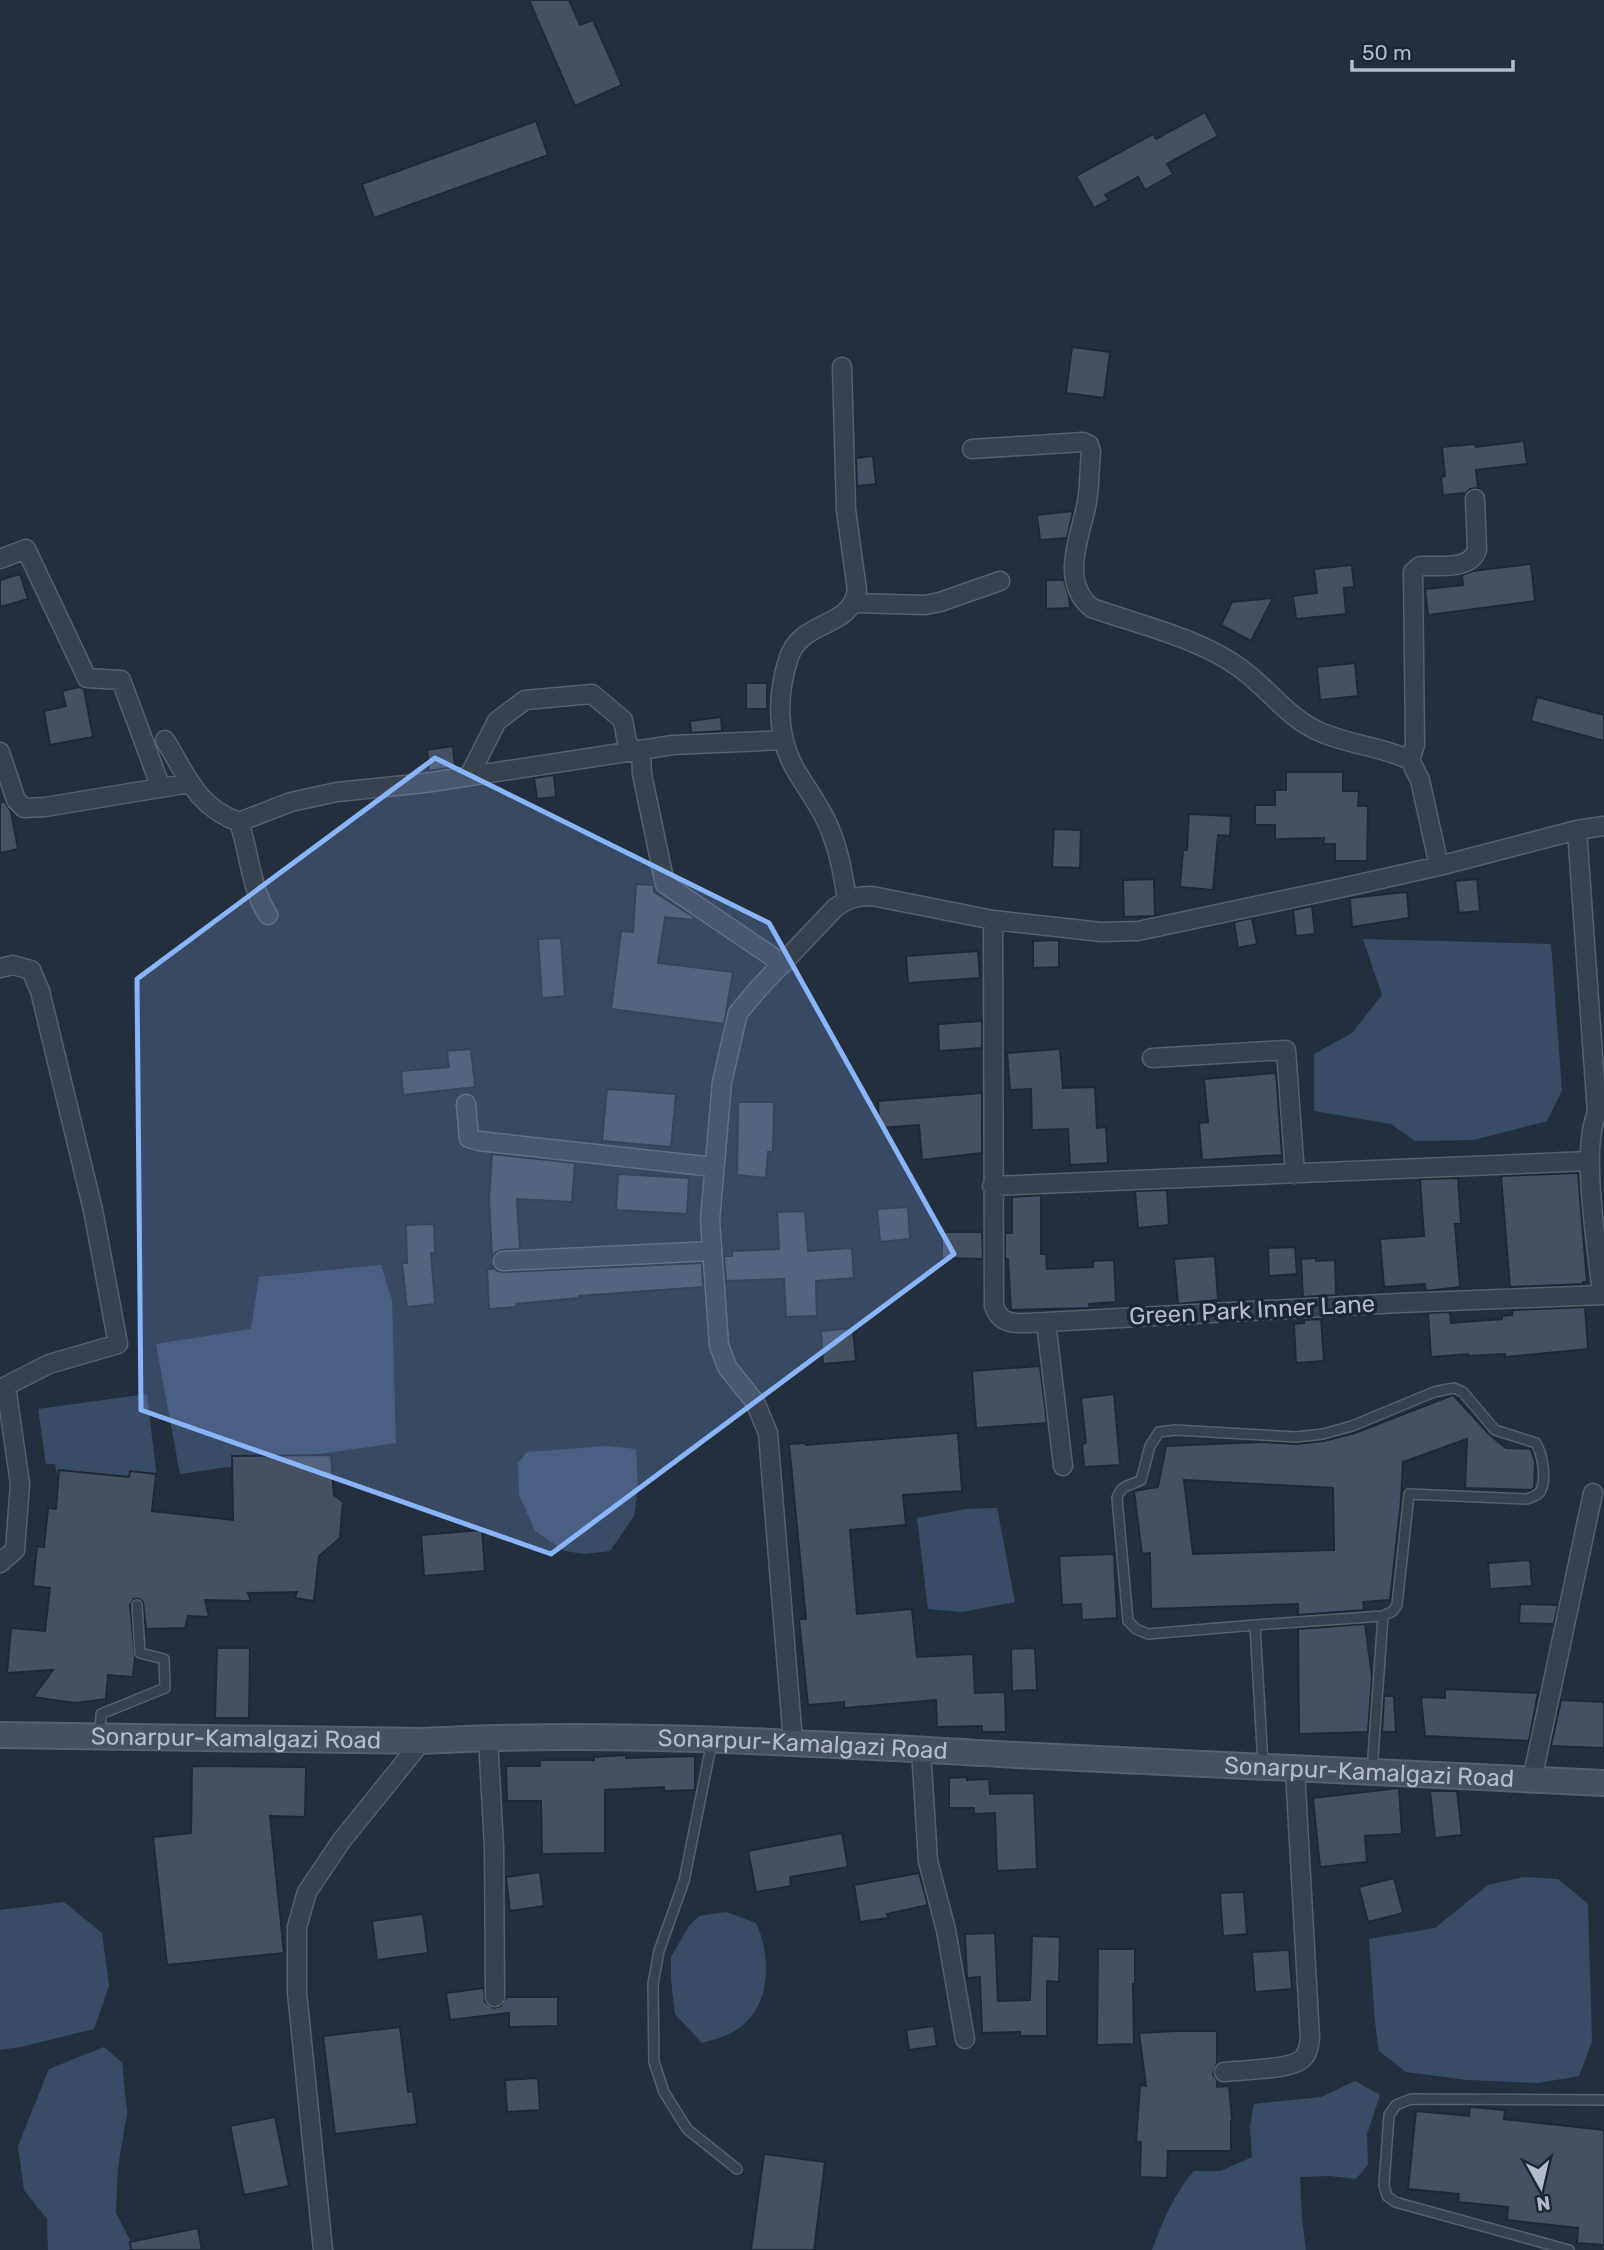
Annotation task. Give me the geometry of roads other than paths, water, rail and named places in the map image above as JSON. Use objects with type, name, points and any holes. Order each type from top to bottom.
[{"type":"main road","name":"Sonarpur-Kamalgazi Road","points":[[0,1735],[422,1741],[488,1738],[793,1742],[1294,1770],[1604,1783]]},
{"type":"street","points":[[842,368],[846,510],[857,590],[855,603],[847,613],[808,632],[796,643],[789,656],[782,685],[780,715],[783,740],[794,766],[829,827],[848,899]]},
{"type":"street","points":[[972,449],[1083,442],[1089,445],[1091,452],[1086,505],[1073,554],[1078,590],[1083,601],[1092,608],[1212,650],[1241,668],[1294,717],[1318,731],[1410,760],[1420,780],[1439,866]]},
{"type":"street","points":[[1410,760],[1415,745],[1413,572],[1420,566],[1466,563],[1474,558],[1477,550],[1475,499]]},
{"type":"street","points":[[0,559],[26,549],[88,678],[121,680],[161,788]]},
{"type":"street","points":[[855,603],[925,605],[1000,581]]},
{"type":"street","points":[[469,776],[498,722],[525,700],[592,694],[623,720],[627,742],[638,750],[664,884],[783,964]]},
{"type":"street","points":[[165,740],[204,803],[215,812],[239,822],[310,797],[674,745],[783,740]]},
{"type":"street","points":[[0,752],[16,800],[24,807],[45,807],[190,783]]},
{"type":"street","points":[[239,822],[246,842],[254,887],[268,915]]},
{"type":"street","points":[[793,1742],[768,1433],[755,1402],[727,1367],[719,1345],[710,1220],[722,1082],[738,1013],[835,908],[848,899],[872,896],[993,920],[1101,932],[1138,931],[1439,866],[1577,830],[1604,826]]},
{"type":"street","points":[[1577,830],[1600,1112],[1592,1124],[1589,1161],[1603,1295]]},
{"type":"street","points":[[993,920],[992,1186],[1589,1161]]},
{"type":"street","points":[[0,968],[13,965],[31,970],[40,991],[93,1210],[118,1343],[49,1364],[3,1386],[20,1484],[15,1550],[0,1563]]},
{"type":"street","points":[[1152,1058],[1286,1050],[1295,1174]]},
{"type":"street","points":[[466,1104],[469,1138],[479,1141],[714,1167]]},
{"type":"street","name":"Green Park Inner Lane","points":[[992,1186],[993,1306],[997,1317],[1007,1322],[1603,1295]]},
{"type":"street","points":[[503,1261],[712,1251]]},
{"type":"street","points":[[1046,1322],[1063,1466]]},
{"type":"street","points":[[1532,1780],[1593,1493]]},
{"type":"street","points":[[488,1738],[494,1847],[495,1997]]},
{"type":"street","points":[[323,2250],[297,1992],[297,1927],[307,1892],[335,1850],[422,1741]]},
{"type":"street","points":[[921,1749],[928,1861],[946,1930],[965,2039]]},
{"type":"street","points":[[1224,2072],[1291,2064],[1302,2059],[1309,2049],[1294,1770]]},
{"type":"lane","points":[[1454,1388],[1464,1392],[1495,1430],[1536,1443],[1543,1469],[1541,1490],[1527,1499],[1409,1494],[1396,1605],[1393,1612],[1383,1616],[1148,1634],[1136,1629],[1128,1621],[1117,1497],[1123,1487],[1142,1480],[1150,1446],[1159,1432],[1175,1430],[1296,1437],[1323,1434],[1352,1426],[1434,1392],[1454,1388]]},
{"type":"lane","points":[[100,1737],[101,1714],[165,1688],[164,1659],[140,1653],[137,1605]]},
{"type":"lane","points":[[1371,1773],[1383,1616]]},
{"type":"lane","points":[[1255,1625],[1263,1768]]},
{"type":"lane","points":[[713,1740],[684,1881],[659,1951],[655,1973],[654,2062],[664,2092],[687,2129],[737,2169]]},
{"type":"lane","points":[[1569,2250],[1395,2202],[1387,2196],[1384,2185],[1389,2115],[1396,2105],[1411,2099],[1604,2100]]},
{"type":"water","points":[[1363,939],[1551,944],[1562,1090],[1547,1121],[1474,1140],[1415,1141],[1391,1124],[1314,1111],[1314,1054],[1352,1033],[1382,995]]},
{"type":"water","points":[[381,1265],[392,1300],[396,1443],[180,1474],[156,1344],[251,1329],[259,1277]]},
{"type":"water","points":[[147,1394],[157,1480],[62,1494],[55,1464],[46,1464],[38,1409]]},
{"type":"water","points":[[607,1446],[636,1449],[638,1487],[634,1516],[610,1551],[584,1554],[565,1551],[535,1531],[519,1495],[518,1463],[527,1452]]},
{"type":"water","points":[[997,1508],[1015,1602],[962,1612],[928,1609],[917,1518],[966,1509]]},
{"type":"water","points":[[1523,1877],[1558,1879],[1588,1904],[1592,2042],[1579,2076],[1538,2083],[1468,2080],[1406,2072],[1379,2051],[1369,1939],[1435,1928],[1488,1885]]},
{"type":"water","points":[[64,1902],[102,1933],[109,1986],[94,2029],[0,2050],[0,1910]]},
{"type":"water","points":[[726,1912],[756,1923],[765,1952],[765,1982],[762,1997],[746,2022],[729,2034],[702,2043],[675,2014],[671,1957],[689,1926],[699,1916]]},
{"type":"water","points":[[104,2047],[122,2063],[127,2113],[118,2167],[116,2213],[135,2250],[48,2250],[47,2219],[24,2190],[18,2146],[49,2069]]},
{"type":"water","points":[[1355,2081],[1380,2095],[1367,2134],[1368,2165],[1356,2179],[1300,2177],[1306,2250],[1152,2250],[1174,2199],[1194,2171],[1221,2171],[1252,2157],[1250,2126],[1254,2104],[1321,2097]]}]
